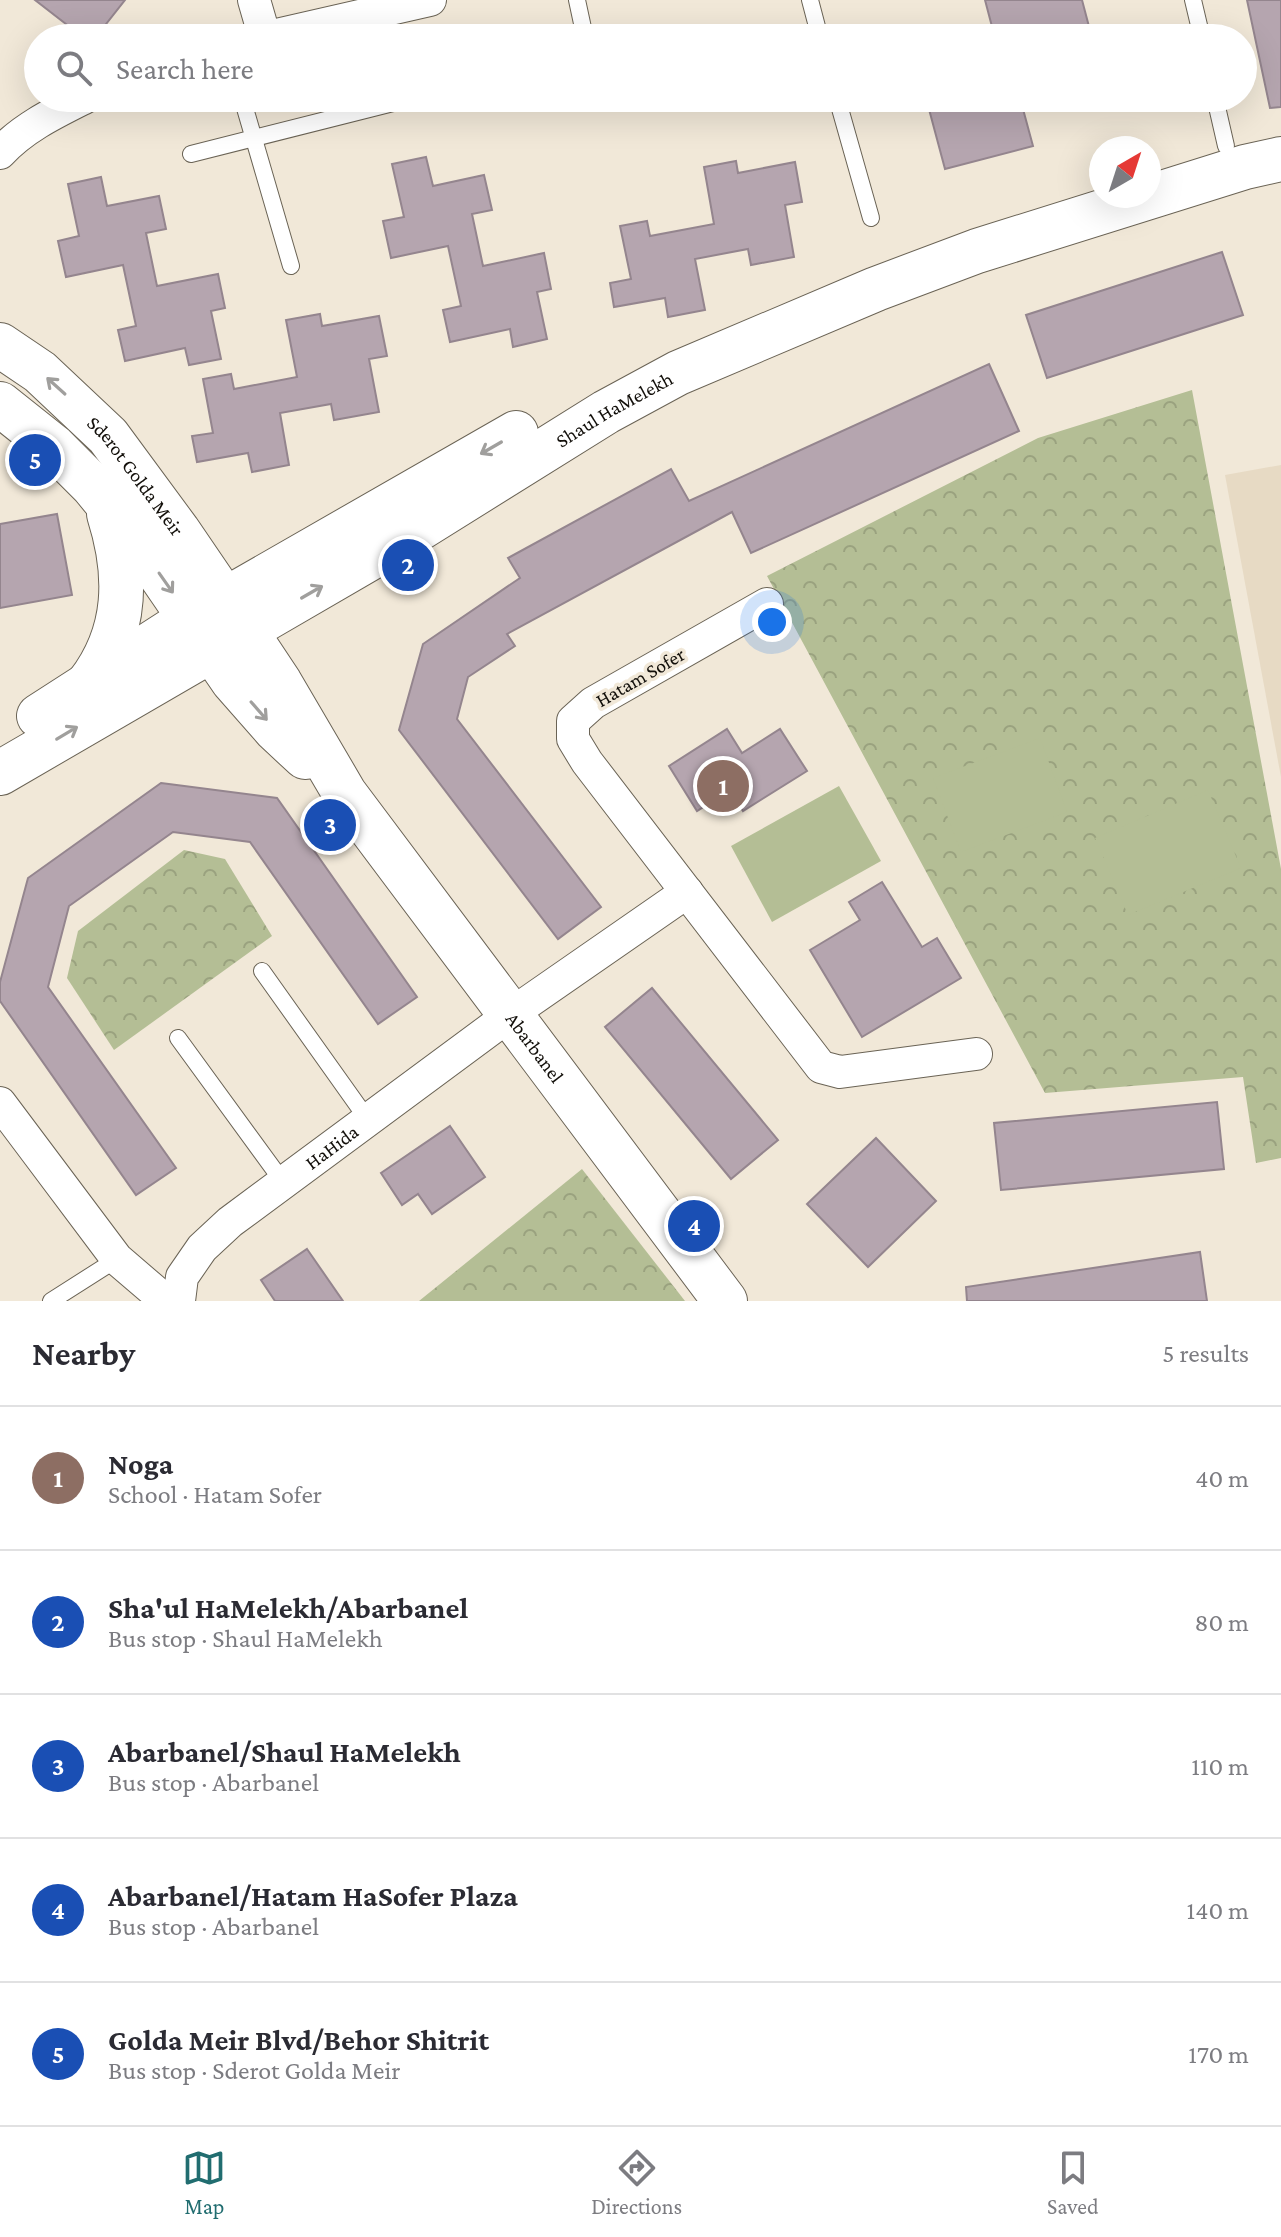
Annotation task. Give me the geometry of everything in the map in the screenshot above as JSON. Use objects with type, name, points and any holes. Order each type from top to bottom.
[{"type":"street","points":[[254,0],[260,24]]},
{"type":"street","points":[[325,24],[430,0]]},
{"type":"street","points":[[0,153],[56,112]]},
{"type":"street","points":[[1161,166],[1281,133]]},
{"type":"street","name":"Shaul HaMelekh","points":[[0,742],[86,686],[396,543],[606,412],[678,373],[876,289],[977,251],[1245,167],[1281,159]]},
{"type":"street","name":"Shaul HaMelekh","points":[[0,773],[218,625],[594,389],[667,350],[866,265],[968,227],[1089,189]]},
{"type":"street","name":"Sderot Golda Meir","points":[[0,345],[40,372],[108,436],[178,531],[218,625]]},
{"type":"street","name":"Sderot Golda Meir","points":[[0,404],[54,447],[218,625]]},
{"type":"street","points":[[86,686],[112,640],[120,609],[123,578],[117,538],[105,500]]},
{"type":"street","name":"Hatam Sofer","points":[[767,604],[593,703],[573,721],[573,739],[587,762],[821,1067],[840,1072],[976,1054]]},
{"type":"street","name":"Abarbanel","points":[[218,625],[280,683],[345,794],[725,1301]]},
{"type":"street","points":[[511,1014],[687,892]]},
{"type":"street","name":"HaHida","points":[[179,1301],[182,1277],[202,1248],[230,1222],[511,1014]]},
{"type":"street","points":[[0,1103],[117,1259],[166,1301]]},
{"type":"lane","points":[[577,0],[582,24]]},
{"type":"lane","points":[[810,0],[816,24]]},
{"type":"lane","points":[[1193,0],[1199,24]]},
{"type":"lane","points":[[246,112],[291,266]]},
{"type":"lane","points":[[191,154],[357,112]]},
{"type":"lane","points":[[841,112],[871,218]]},
{"type":"lane","points":[[1218,112],[1226,146]]},
{"type":"lane","points":[[262,971],[368,1120]]},
{"type":"lane","points":[[178,1038],[283,1182]]},
{"type":"lane","points":[[51,1301],[117,1259]]},
{"type":"shaded area","points":[[1281,465],[1281,777],[1225,475]]},
{"type":"green space","points":[[1192,390],[1281,869],[1281,1158],[1256,1163],[1243,1077],[1045,1093],[767,576],[1038,438]]},
{"type":"green space","points":[[1040,738],[1067,812],[961,852],[933,778]]},
{"type":"green space","points":[[839,786],[881,861],[772,922],[731,846]]},
{"type":"green space","points":[[1208,790],[1241,868],[1128,915],[1095,838]]},
{"type":"green space","points":[[184,850],[225,859],[272,936],[114,1050],[67,978],[78,931]]},
{"type":"green space","points":[[582,1169],[685,1301],[419,1301]]},
{"type":"building","points":[[35,0],[125,0],[106,24],[66,24]]},
{"type":"building","points":[[985,0],[1082,0],[1088,24],[991,24]]},
{"type":"building","points":[[1247,0],[1281,0],[1281,107],[1270,108],[1257,47],[1257,24],[1252,24]]},
{"type":"building","points":[[930,112],[1024,112],[1033,146],[945,169]]},
{"type":"building","points":[[426,157],[433,186],[484,175],[492,210],[472,214],[483,266],[544,253],[551,289],[537,292],[547,339],[513,347],[510,329],[450,342],[443,310],[461,306],[448,246],[391,258],[383,221],[404,217],[392,164]]},
{"type":"building","points":[[736,161],[738,173],[795,162],[802,202],[785,205],[794,257],[751,265],[748,249],[695,259],[705,310],[668,317],[665,298],[614,307],[610,283],[631,279],[620,226],[647,221],[650,236],[714,224],[704,167]]},
{"type":"building","points":[[101,177],[107,206],[159,196],[166,229],[146,233],[157,286],[218,274],[225,308],[211,311],[221,359],[189,365],[185,348],[125,361],[118,330],[136,326],[123,265],[66,277],[58,241],[79,236],[68,184]]},
{"type":"building","points":[[1222,252],[1243,315],[1047,378],[1026,315]]},
{"type":"building","points":[[320,314],[322,326],[379,316],[387,356],[369,359],[379,412],[334,420],[331,404],[280,413],[289,465],[252,472],[248,453],[197,462],[192,436],[213,433],[203,379],[231,374],[234,389],[297,377],[286,320]]},
{"type":"building","points":[[989,364],[1019,431],[751,553],[732,512],[507,634],[515,646],[468,677],[457,719],[601,907],[558,939],[399,730],[423,644],[520,578],[508,558],[671,469],[689,501]]},
{"type":"building","points":[[57,514],[72,595],[0,608],[0,524]]},
{"type":"building","points":[[727,729],[742,753],[780,729],[807,771],[743,811],[730,790],[697,811],[669,766]]},
{"type":"building","points":[[161,783],[277,798],[417,997],[378,1024],[250,842],[173,832],[69,906],[48,987],[176,1168],[136,1195],[0,1001],[0,982],[28,878]]},
{"type":"building","points":[[882,882],[922,947],[937,938],[961,978],[862,1037],[810,950],[860,920],[849,902]]},
{"type":"building","points":[[652,988],[778,1140],[731,1179],[605,1027]]},
{"type":"building","points":[[1217,1102],[1224,1169],[1001,1190],[994,1123]]},
{"type":"building","points":[[450,1126],[485,1177],[432,1214],[418,1194],[402,1205],[381,1173]]},
{"type":"building","points":[[876,1138],[936,1201],[868,1267],[807,1204]]},
{"type":"building","points":[[307,1249],[343,1301],[275,1301],[261,1280]]},
{"type":"building","points":[[1200,1252],[1207,1301],[967,1301],[966,1287]]},
{"type":"place","name":"Golda Meir Blvd/Behor Shitrit","points":[[35,460]]},
{"type":"place","name":"Sha'ul HaMelekh/Abarbanel","points":[[408,565]]},
{"type":"place","name":"Noga","points":[[723,786]]},
{"type":"place","name":"Abarbanel/Shaul HaMelekh","points":[[330,825]]},
{"type":"place","name":"Abarbanel/Hatam HaSofer Plaza","points":[[694,1226]]}]
